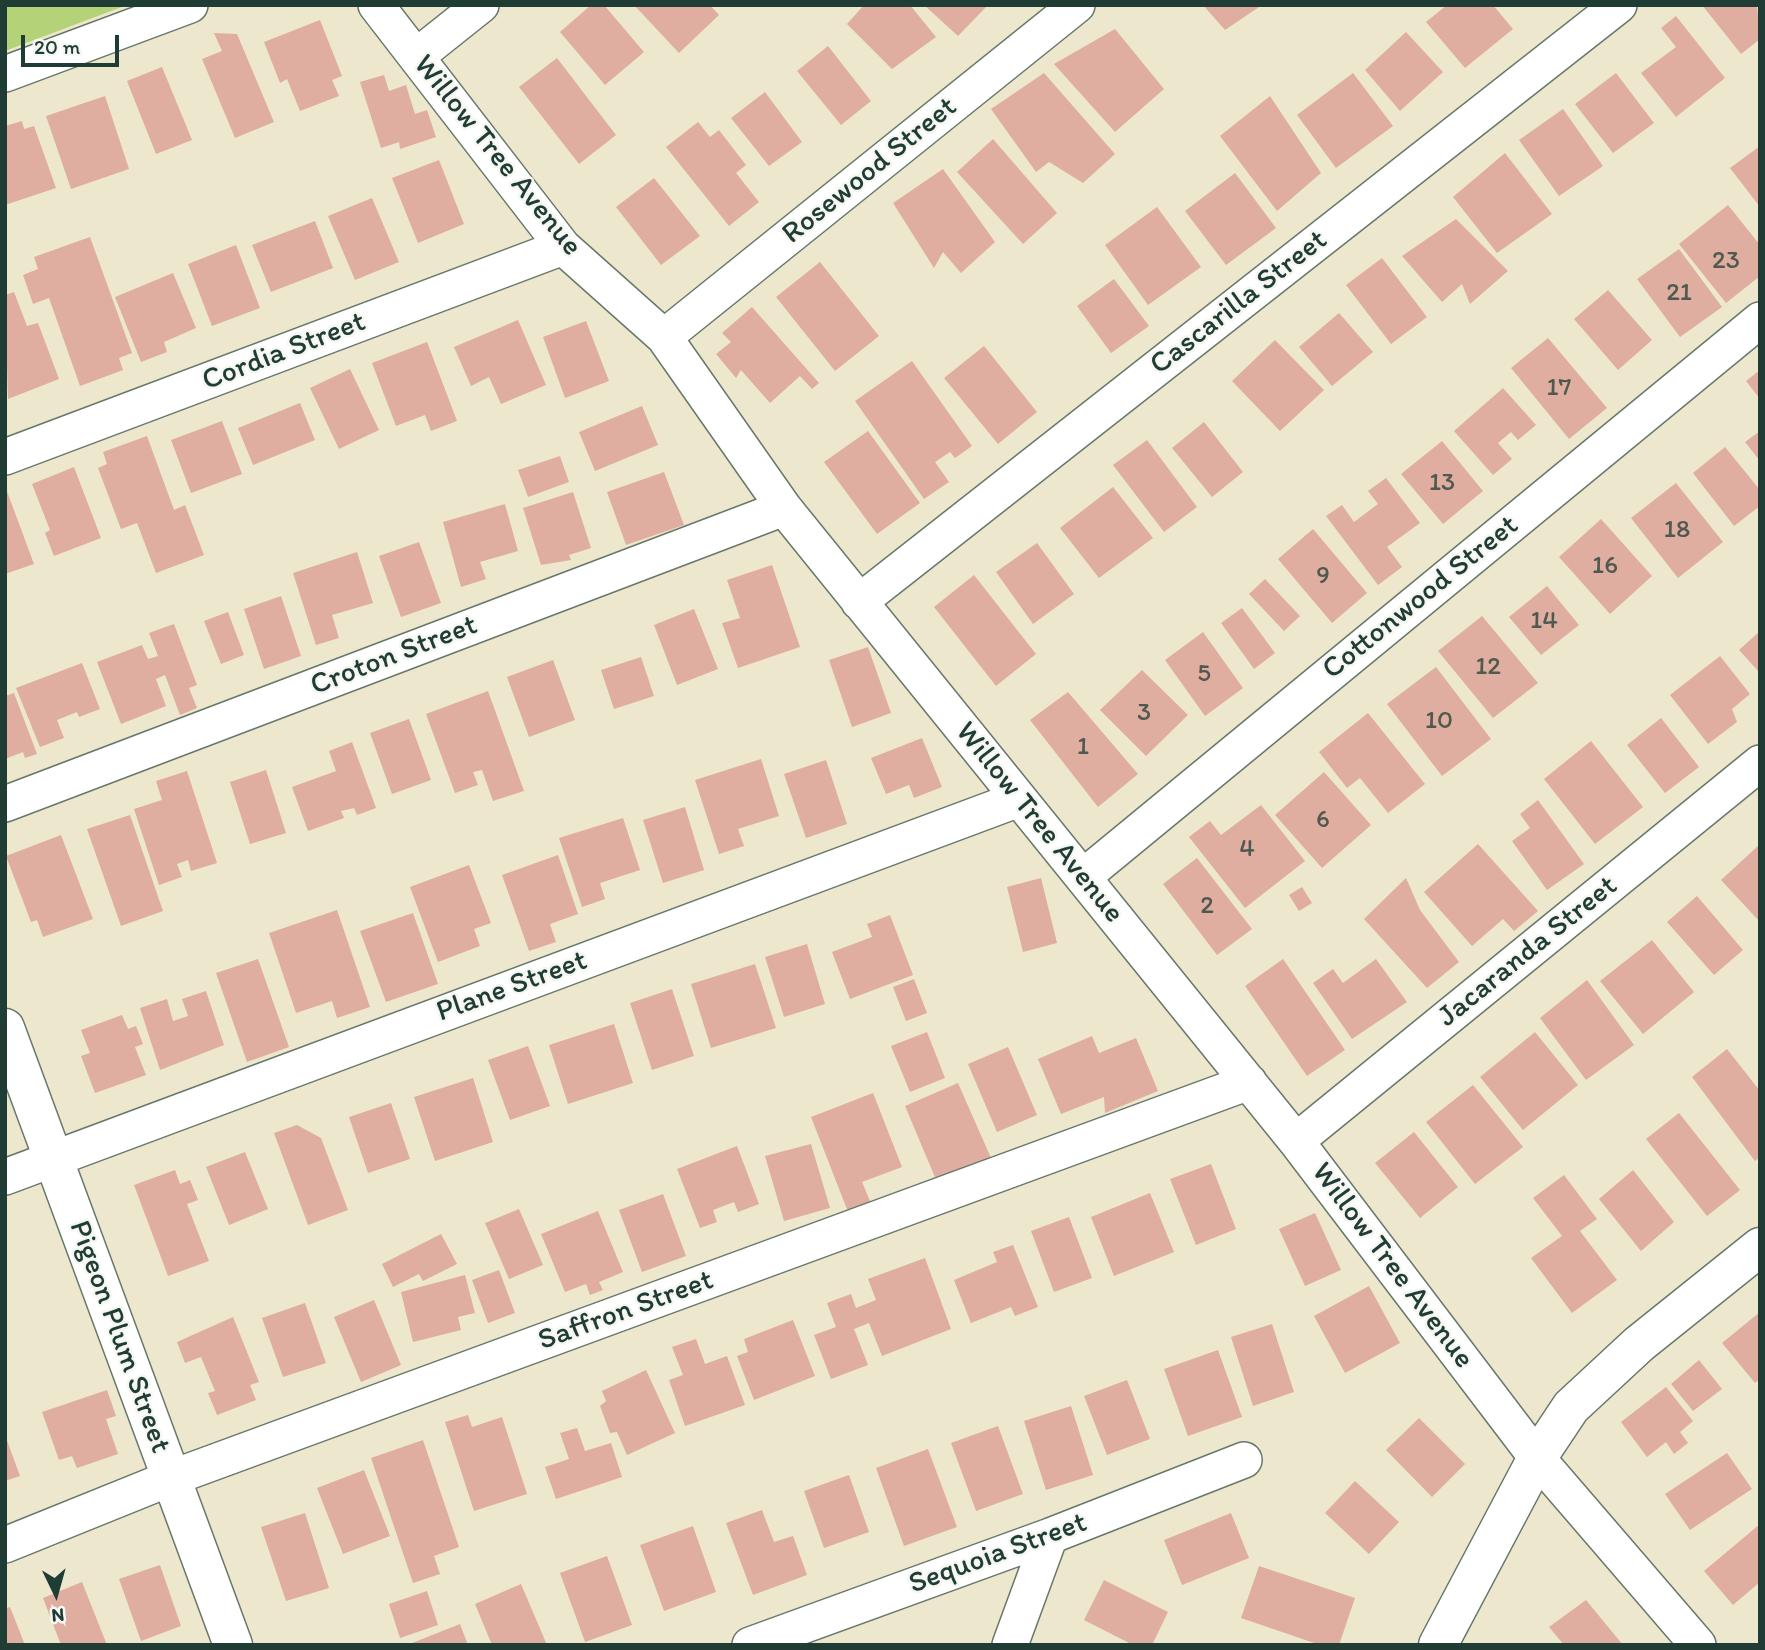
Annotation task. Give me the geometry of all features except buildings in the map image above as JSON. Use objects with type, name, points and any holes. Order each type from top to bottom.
[{"type":"street","points":[[5,74],[190,5]]},
{"type":"street","name":"Willow Tree Avenue","points":[[376,5],[563,247],[664,337],[783,508],[1296,1141],[1537,1458],[1698,1645]]},
{"type":"street","points":[[417,56],[481,5]]},
{"type":"street","name":"Rosewood Street","points":[[664,337],[1077,5]]},
{"type":"street","name":"Cascarilla Street","points":[[859,602],[1619,5]]},
{"type":"street","name":"Cordia Street","points":[[5,457],[563,247]]},
{"type":"street","name":"Cottonwood Street","points":[[1083,877],[1760,320]]},
{"type":"street","name":"Croton Street","points":[[5,804],[783,508]]},
{"type":"street","name":"Jacaranda Street","points":[[1296,1141],[1760,763]]},
{"type":"street","name":"Plane Street","points":[[5,1177],[1019,799]]},
{"type":"street","name":"Pigeon Plum Street","points":[[5,1028],[233,1645]]},
{"type":"street","name":"Saffron Street","points":[[5,1545],[171,1478],[1249,1082]]},
{"type":"street","points":[[1438,1645],[1537,1458],[1571,1407],[1639,1344],[1760,1247]]},
{"type":"street","name":"Sequoia Street","points":[[750,1645],[1050,1536],[1244,1460]]},
{"type":"street","points":[[1010,1645],[1050,1536]]},
{"type":"green space","points":[[5,5],[127,5],[5,51]]}]
